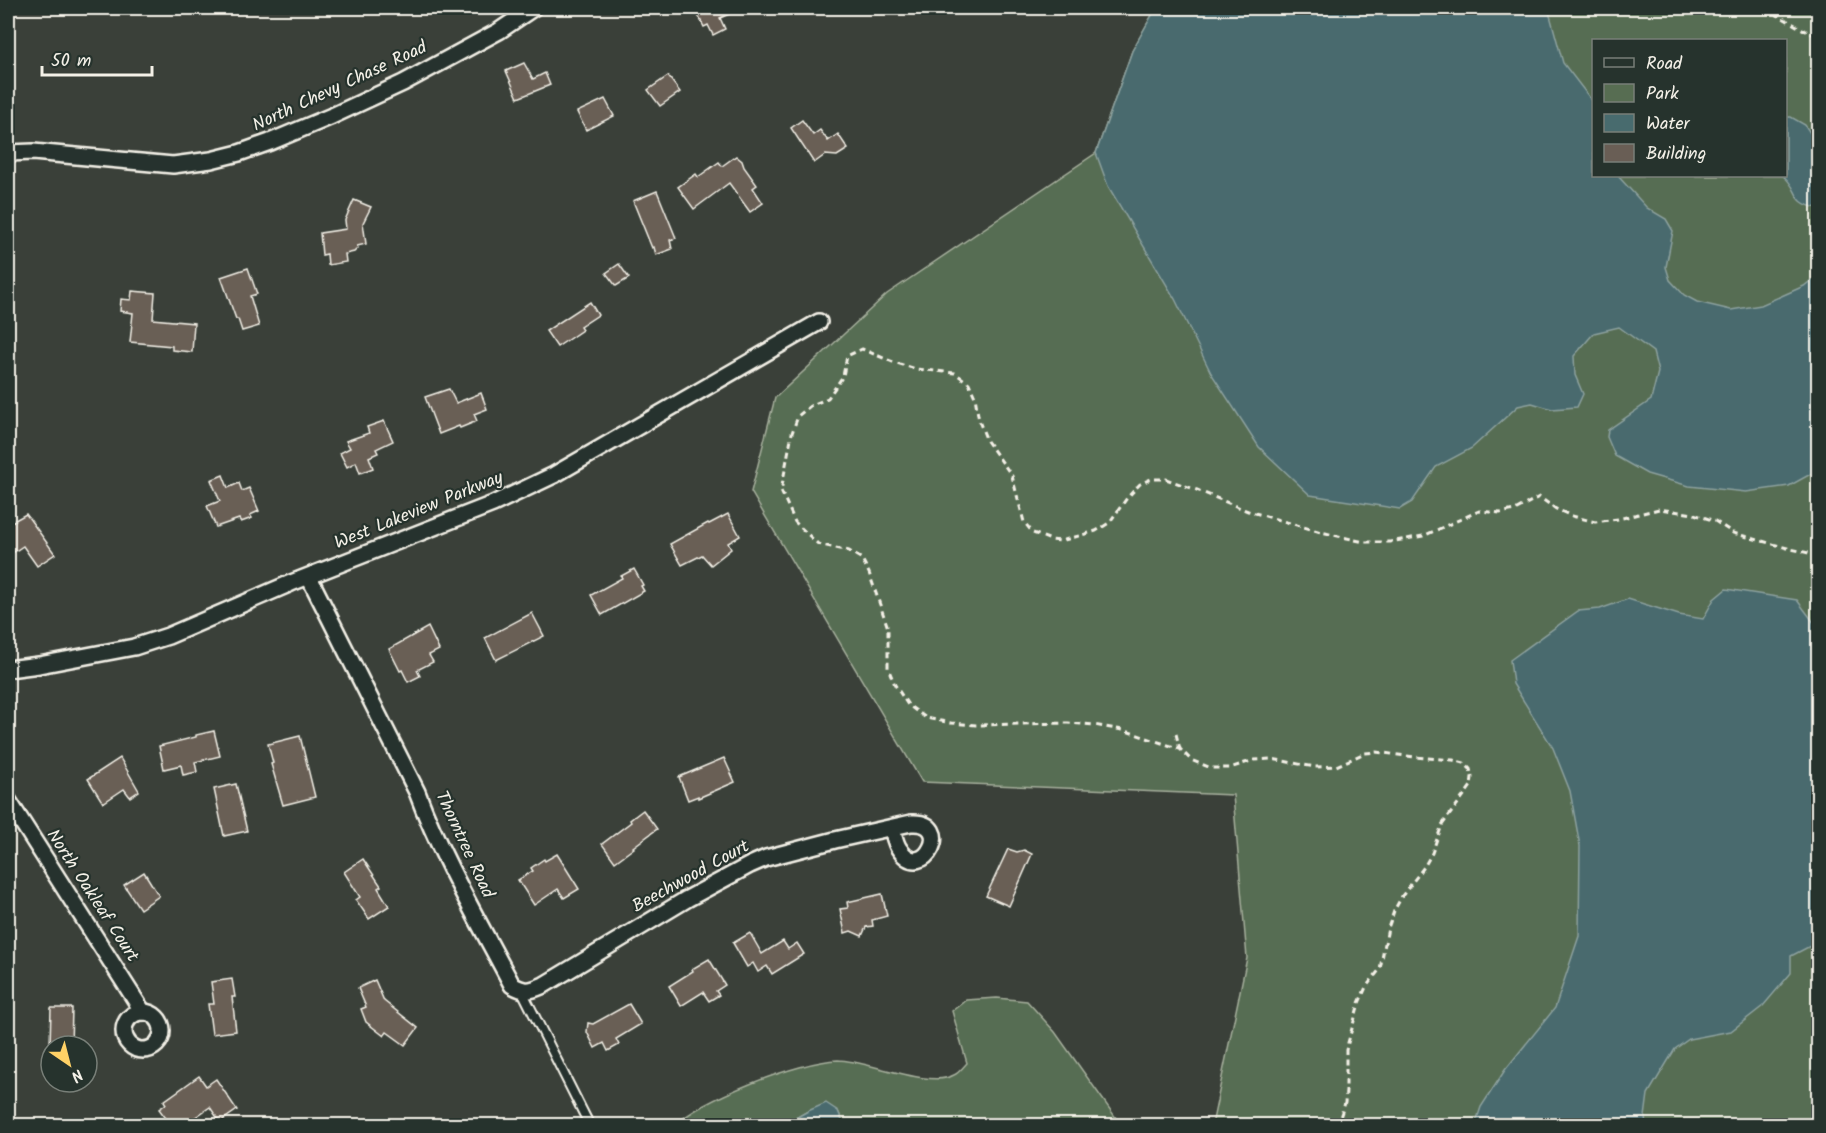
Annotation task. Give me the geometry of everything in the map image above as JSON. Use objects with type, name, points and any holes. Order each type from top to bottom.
[{"type":"street","name":"North Chevy Chase Road","points":[[8,153],[33,152],[173,165],[211,160],[238,153],[332,116],[402,83],[499,31],[533,8]]},
{"type":"street","name":"West Lakeview Parkway","points":[[8,669],[145,644],[493,504],[554,475],[819,322]]},
{"type":"street","name":"Thorntree Road","points":[[309,577],[417,792],[428,821],[457,880],[512,985],[522,991]]},
{"type":"street","name":"North Oakleaf Court","points":[[8,801],[143,1012]]},
{"type":"street","name":"Beechwood Court","points":[[522,991],[544,985],[687,899],[750,865],[766,858],[835,840],[892,828]]},
{"type":"lane","name":"Thorntree Road","points":[[522,991],[590,1125]]},
{"type":"path","points":[[1765,8],[1818,37]]},
{"type":"path","points":[[1337,1125],[1345,1103],[1346,1050],[1359,1003],[1366,987],[1380,969],[1388,928],[1394,911],[1432,853],[1442,825],[1450,812],[1471,786],[1470,769],[1464,763],[1453,760],[1376,752],[1365,753],[1336,766],[1315,767],[1272,759],[1254,760],[1230,768],[1210,768],[1191,760],[1179,749],[1123,730],[1068,723],[976,725],[926,718],[908,705],[888,669],[888,628],[862,559],[849,552],[818,544],[795,522],[781,491],[792,433],[798,416],[810,406],[828,398],[843,376],[847,356],[862,349],[916,369],[955,373],[969,383],[987,441],[1012,476],[1024,522],[1033,533],[1051,540],[1061,541],[1096,531],[1109,523],[1126,498],[1140,484],[1151,479],[1166,479],[1197,489],[1248,511],[1364,542],[1390,542],[1423,536],[1479,511],[1500,513],[1515,510],[1539,497],[1556,509],[1595,522],[1659,509],[1694,514],[1715,521],[1733,533],[1791,549],[1818,551]]},
{"type":"path","points":[[1176,734],[1179,749]]},
{"type":"green space","points":[[1156,8],[1818,8],[1818,1125],[1212,1125],[1247,958],[1233,795],[922,782],[751,492],[775,398],[887,294],[1096,153],[1132,51]]},
{"type":"green space","points":[[997,998],[1027,1001],[1055,1032],[1121,1125],[844,1125],[838,1111],[808,1111],[792,1120],[791,1125],[674,1126],[706,1104],[752,1083],[821,1062],[850,1061],[930,1079],[954,1075],[967,1063],[952,1011],[966,1000]]},
{"type":"water","points":[[1156,8],[1548,8],[1563,63],[1592,101],[1592,177],[1619,177],[1647,208],[1666,219],[1673,231],[1666,267],[1670,280],[1684,295],[1697,302],[1731,310],[1761,305],[1804,286],[1818,275],[1818,470],[1789,486],[1746,492],[1689,486],[1647,474],[1615,456],[1607,437],[1608,430],[1651,400],[1658,372],[1653,352],[1619,327],[1594,333],[1574,356],[1575,375],[1583,394],[1577,407],[1552,409],[1532,403],[1518,406],[1472,448],[1436,467],[1412,502],[1400,509],[1310,495],[1259,447],[1211,373],[1175,299],[1108,186],[1096,153],[1132,51]]},
{"type":"water","points":[[1787,117],[1791,117],[1805,125],[1818,145],[1818,208],[1803,203],[1784,177],[1787,177]]},
{"type":"water","points":[[1726,589],[1797,600],[1818,628],[1818,942],[1791,956],[1791,973],[1763,1006],[1731,1031],[1689,1039],[1675,1049],[1648,1094],[1646,1125],[1475,1125],[1481,1107],[1505,1070],[1555,1008],[1579,936],[1580,846],[1570,791],[1553,748],[1513,684],[1510,660],[1578,611],[1600,609],[1628,599],[1679,615],[1703,619],[1714,599]]},
{"type":"water","points":[[826,1103],[838,1111],[844,1125],[791,1125],[792,1120]]},
{"type":"building","points":[[700,8],[743,8],[720,18],[725,29],[713,35],[708,25],[704,27],[697,13],[702,11]]},
{"type":"building","points":[[524,63],[533,79],[545,73],[550,85],[518,98],[506,71]]},
{"type":"building","points":[[668,76],[680,92],[660,106],[648,90]]},
{"type":"building","points":[[605,99],[614,116],[586,130],[577,112]]},
{"type":"building","points":[[802,120],[813,135],[820,130],[828,141],[838,134],[848,149],[837,156],[825,155],[814,163],[791,128]]},
{"type":"building","points":[[736,156],[742,161],[757,185],[753,188],[763,203],[750,212],[729,183],[694,209],[678,187],[696,174],[698,177],[719,162],[722,166]]},
{"type":"building","points":[[657,191],[676,238],[670,240],[672,249],[656,255],[633,201]]},
{"type":"building","points":[[354,200],[371,207],[363,223],[366,244],[357,246],[354,252],[345,254],[346,262],[328,265],[327,254],[322,255],[320,233],[346,229],[345,220]]},
{"type":"building","points":[[619,264],[629,278],[616,286],[606,273]]},
{"type":"building","points":[[248,268],[257,294],[250,296],[259,326],[242,331],[221,277]]},
{"type":"building","points":[[132,291],[155,293],[153,319],[194,323],[192,352],[172,350],[172,346],[130,342],[133,313],[120,311],[121,299],[131,300]]},
{"type":"building","points":[[590,302],[598,315],[580,327],[582,330],[557,347],[546,331]]},
{"type":"building","points":[[449,389],[456,403],[481,393],[487,409],[474,414],[477,421],[439,434],[425,397]]},
{"type":"building","points":[[384,421],[393,441],[376,449],[378,453],[369,457],[373,468],[360,473],[356,462],[347,467],[340,453],[350,448],[346,441],[369,433],[367,427]]},
{"type":"building","points":[[223,475],[228,488],[239,483],[242,491],[249,488],[259,511],[250,515],[252,518],[241,522],[239,519],[216,527],[207,506],[220,501],[211,480]]},
{"type":"building","points":[[26,514],[55,554],[37,566],[23,546],[8,556],[8,524]]},
{"type":"building","points":[[728,514],[740,536],[728,543],[731,549],[711,565],[702,555],[682,565],[670,544]]},
{"type":"building","points":[[634,569],[644,591],[602,615],[591,595]]},
{"type":"building","points":[[532,613],[544,636],[496,660],[485,638]]},
{"type":"building","points":[[428,627],[439,650],[429,655],[433,662],[417,670],[420,676],[408,682],[389,649]]},
{"type":"building","points":[[214,731],[220,756],[195,762],[197,772],[183,775],[181,765],[164,769],[159,746]]},
{"type":"building","points":[[300,736],[315,797],[283,805],[271,764],[273,763],[268,744]]},
{"type":"building","points":[[120,758],[139,791],[130,797],[124,789],[103,803],[88,779]]},
{"type":"building","points":[[724,758],[735,782],[688,800],[679,777]]},
{"type":"building","points":[[236,784],[247,831],[224,836],[214,789]]},
{"type":"building","points":[[643,810],[657,829],[615,862],[602,844]]},
{"type":"building","points":[[1008,849],[1017,852],[1024,850],[1032,854],[1009,906],[986,896]]},
{"type":"building","points":[[557,854],[579,889],[564,898],[558,889],[534,905],[518,880],[533,871],[531,868],[544,859],[545,861]]},
{"type":"building","points":[[363,859],[381,886],[378,888],[389,906],[369,919],[356,900],[360,897],[344,872]]},
{"type":"building","points":[[144,872],[159,896],[140,909],[124,885]]},
{"type":"building","points":[[882,894],[887,916],[872,920],[873,926],[866,927],[862,936],[851,931],[845,933],[840,909],[848,908],[847,902]]},
{"type":"building","points":[[750,933],[762,954],[783,941],[788,949],[797,943],[804,954],[772,974],[767,966],[758,972],[753,963],[747,967],[733,943]]},
{"type":"building","points":[[709,959],[725,985],[716,991],[719,995],[709,1001],[703,992],[681,1006],[669,986]]},
{"type":"building","points":[[232,979],[236,1031],[212,1034],[208,1004],[214,1004],[211,982]]},
{"type":"building","points":[[375,980],[384,1001],[418,1028],[405,1045],[387,1032],[384,1036],[366,1022],[361,1009],[366,1007],[358,988]]},
{"type":"building","points":[[629,1004],[641,1024],[616,1039],[619,1045],[608,1051],[604,1043],[595,1048],[587,1032],[588,1023],[593,1024]]},
{"type":"building","points":[[51,1008],[72,1008],[71,1034],[50,1034]]},
{"type":"building","points":[[199,1076],[206,1086],[216,1079],[237,1110],[220,1122],[210,1107],[184,1125],[171,1125],[159,1109],[166,1104],[164,1101]]}]
